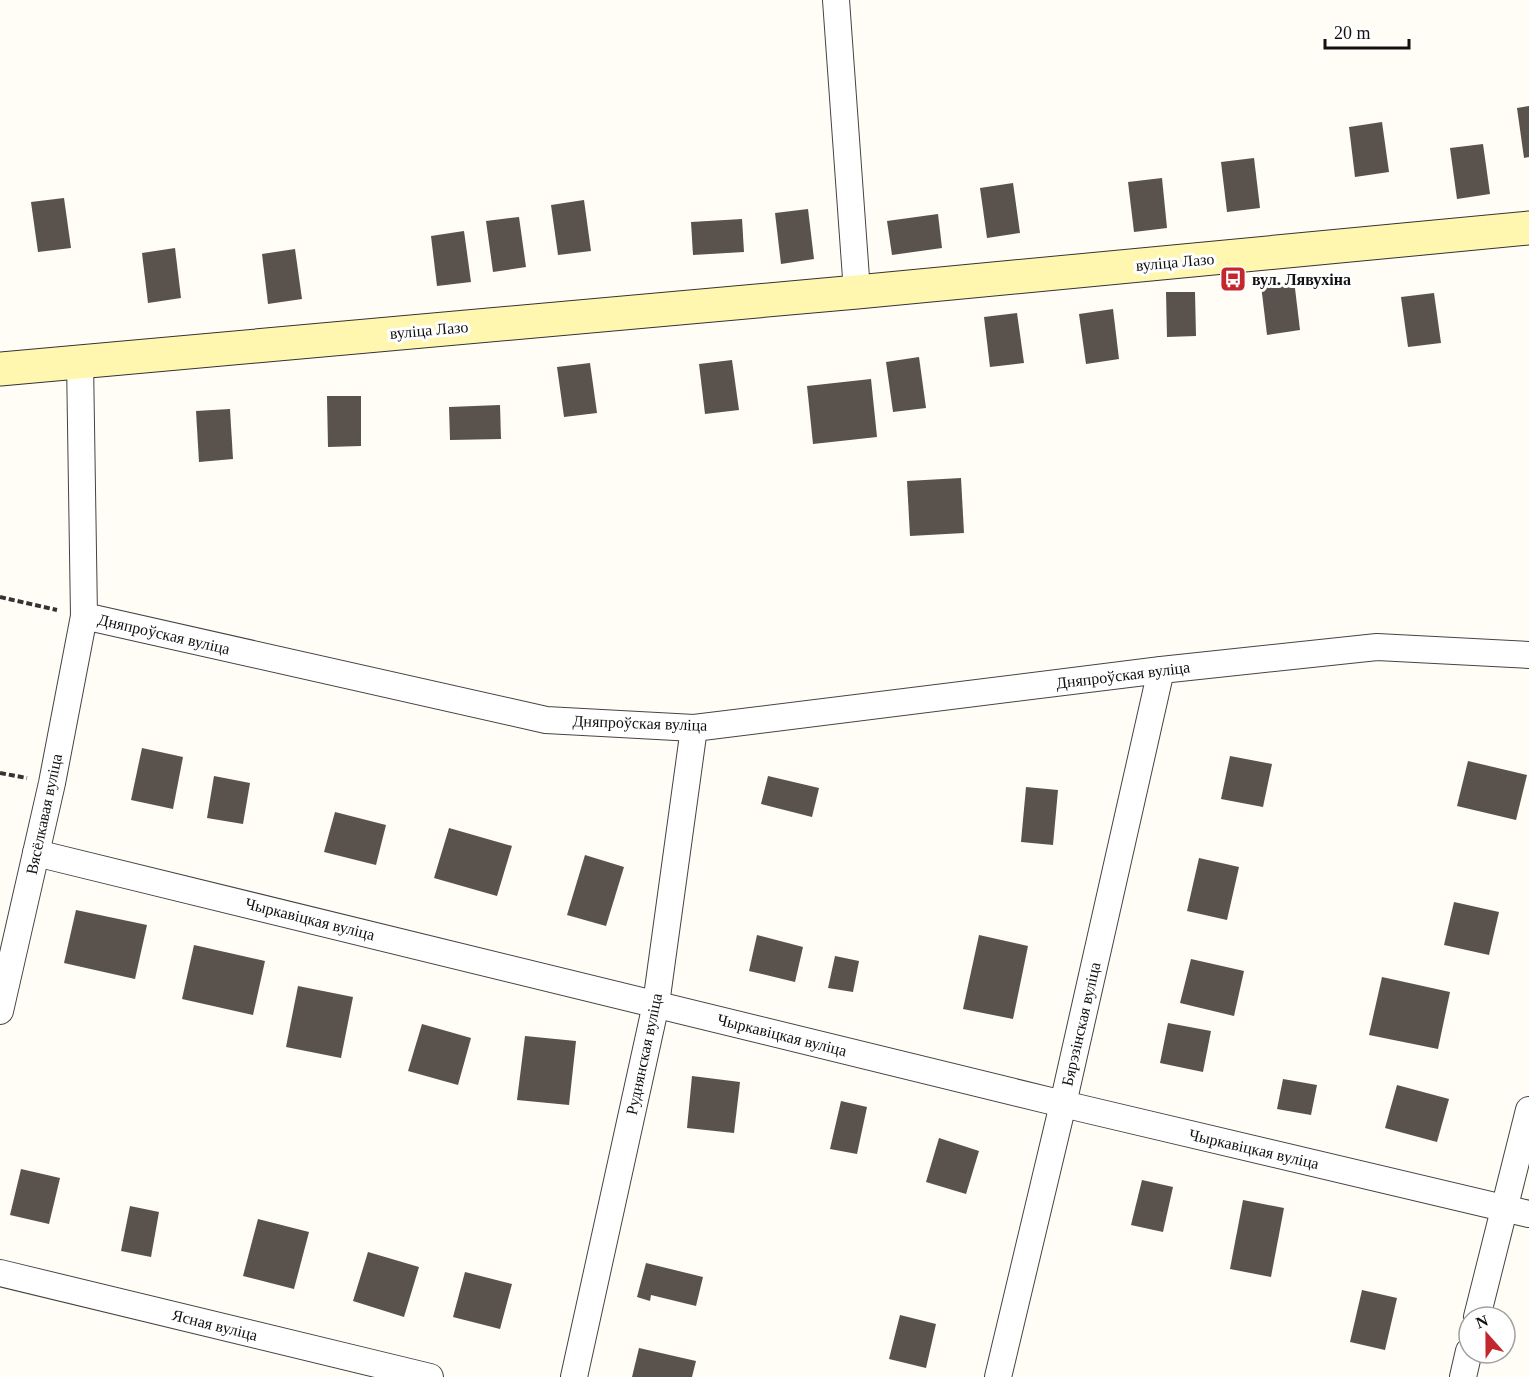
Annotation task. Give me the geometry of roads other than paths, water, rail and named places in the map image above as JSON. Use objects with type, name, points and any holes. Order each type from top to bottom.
[{"type":"main road","name":"вуліца Лазо","points":[[0,369],[857,292],[1529,228]]},
{"type":"street","points":[[836,0],[857,292]]},
{"type":"street","name":"Дняпроўская вуліца","points":[[80,362],[84,616],[546,720],[694,728],[1161,670],[1377,647],[1529,655]]},
{"type":"street","name":"Вясёлкавая вуліца","points":[[0,1011],[52,783],[84,616]]},
{"type":"street","name":"Бярэзінская вуліца","points":[[998,1377],[1063,1104],[1161,670]]},
{"type":"street","name":"Руднянская вуліца","points":[[574,1377],[656,1004],[694,728]]},
{"type":"street","name":"Чыркавіцкая вуліца","points":[[36,853],[1063,1104],[1529,1214]]},
{"type":"street","points":[[1480,1305],[1529,1110]]},
{"type":"street","name":"Ясная вуліца","points":[[0,1273],[429,1377]]},
{"type":"place","name":"вул. Лявухіна","points":[[1233,279]]}]
